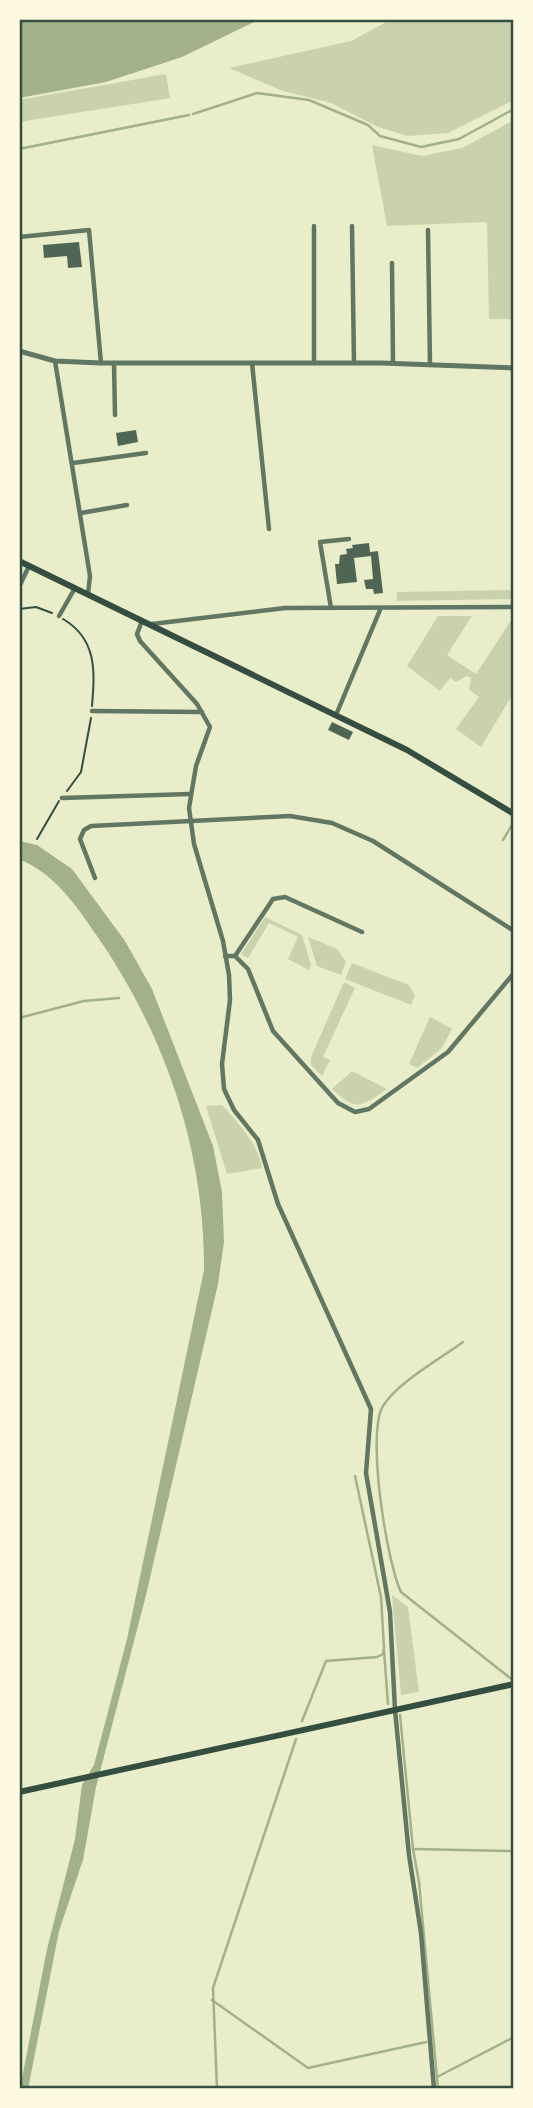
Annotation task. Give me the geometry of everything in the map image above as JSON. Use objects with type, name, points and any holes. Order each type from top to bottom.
[{"type":"main road","points":[[19,561],[407,750],[514,814]]},
{"type":"main road","points":[[19,1792],[512,1684]]},
{"type":"street","points":[[314,226],[314,363]]},
{"type":"street","points":[[352,226],[354,363]]},
{"type":"street","points":[[428,229],[430,365]]},
{"type":"street","points":[[19,237],[89,230],[101,363]]},
{"type":"street","points":[[392,263],[393,363]]},
{"type":"street","points":[[19,351],[55,361],[101,363],[393,363],[514,368]]},
{"type":"street","points":[[55,361],[74,463],[90,576],[88,594]]},
{"type":"street","points":[[114,363],[115,415]]},
{"type":"street","points":[[252,363],[269,528]]},
{"type":"street","points":[[74,463],[146,453]]},
{"type":"street","points":[[81,513],[127,505]]},
{"type":"street","points":[[331,608],[320,542],[349,539]]},
{"type":"street","points":[[19,586],[29,566]]},
{"type":"street","points":[[59,616],[75,588]]},
{"type":"street","points":[[151,624],[285,608],[380,610],[514,607]]},
{"type":"street","points":[[336,715],[380,610]]},
{"type":"street","points":[[142,620],[137,634],[140,641],[203,712],[210,727],[190,794],[190,820],[225,956],[230,1000],[222,1064],[224,1089],[234,1110],[258,1140],[278,1204],[371,1409],[366,1473],[389,1601],[395,1710],[409,1855],[421,1933],[434,2089]]},
{"type":"street","points":[[92,711],[203,712]]},
{"type":"street","points":[[62,798],[190,794]]},
{"type":"street","points":[[95,878],[80,839],[84,830],[91,826],[290,816],[332,823],[373,841],[514,931]]},
{"type":"street","points":[[235,956],[273,899],[285,897],[362,932]]},
{"type":"street","points":[[225,956],[235,956],[248,969],[274,1031],[338,1103],[355,1112],[376,1104],[448,1052],[514,973]]},
{"type":"path","points":[[19,609],[36,607],[74,625],[94,656],[92,711],[81,772],[49,814],[37,839]]},
{"type":"shaded area","points":[[19,19],[260,19],[182,57],[106,82],[19,98]]},
{"type":"shaded area","points":[[392,19],[514,19],[514,100],[448,133],[408,136],[378,127],[331,103],[283,91],[229,68],[351,41]]},
{"type":"shaded area","points":[[166,74],[170,98],[19,122],[19,100]]},
{"type":"shaded area","points":[[514,120],[514,319],[489,319],[487,222],[387,226],[372,145],[422,156],[462,148]]},
{"type":"shaded area","points":[[514,590],[514,599],[397,601],[397,592]]},
{"type":"shaded area","points":[[438,616],[472,616],[447,655],[476,674],[514,616],[514,692],[481,747],[456,729],[479,697],[469,690],[471,678],[467,676],[456,682],[450,678],[440,691],[407,666]]},
{"type":"shaded area","points":[[19,841],[37,845],[72,869],[125,941],[152,989],[213,1146],[222,1192],[224,1242],[218,1284],[146,1595],[96,1787],[83,1860],[59,1931],[28,2089],[20,2089],[47,1949],[75,1839],[82,1785],[94,1765],[127,1639],[204,1270],[202,1225],[189,1137],[161,1053],[143,1013],[97,936],[73,902],[54,882],[32,865],[19,859]]},
{"type":"shaded area","points":[[265,917],[302,935],[311,965],[309,970],[288,959],[298,937],[269,923],[248,958],[241,954]]},
{"type":"shaded area","points":[[308,937],[337,949],[346,962],[341,975],[317,966]]},
{"type":"shaded area","points":[[352,963],[409,985],[415,995],[411,1005],[345,979]]},
{"type":"shaded area","points":[[344,982],[355,988],[323,1057],[330,1060],[322,1076],[311,1065],[311,1057]]},
{"type":"shaded area","points":[[430,1017],[452,1029],[442,1048],[417,1068],[409,1064]]},
{"type":"shaded area","points":[[352,1071],[387,1089],[365,1103],[354,1104],[347,1101],[332,1089]]},
{"type":"shaded area","points":[[222,1105],[252,1142],[262,1168],[227,1174],[206,1106]]},
{"type":"shaded area","points":[[392,1595],[408,1607],[419,1692],[401,1695]]},
{"type":"building","points":[[79,242],[82,267],[68,268],[67,256],[44,258],[43,245]]},
{"type":"building","points":[[136,430],[138,442],[118,446],[116,433]]},
{"type":"building","points":[[369,543],[370,552],[378,551],[383,593],[374,594],[373,589],[366,589],[364,580],[373,579],[371,556],[354,558],[357,582],[337,584],[335,564],[339,564],[340,555],[347,554],[346,549],[353,548],[352,545]]},
{"type":"building","points":[[332,722],[353,732],[349,740],[328,730]]},
{"type":"waterway","points":[[193,114],[257,93],[309,100],[368,125],[380,136],[421,147],[459,139],[514,109]]},
{"type":"waterway","points":[[19,149],[189,115]]},
{"type":"waterway","points":[[503,840],[512,825]]},
{"type":"waterway","points":[[19,1018],[84,1001],[119,998]]},
{"type":"waterway","points":[[463,1342],[409,1380],[383,1406],[378,1421],[377,1443],[380,1499],[390,1555],[401,1592],[514,1681]]},
{"type":"waterway","points":[[302,1721],[326,1661],[377,1657],[383,1654],[381,1597],[355,1476]]},
{"type":"waterway","points":[[384,1651],[388,1704]]},
{"type":"waterway","points":[[400,1715],[438,2089]]},
{"type":"waterway","points":[[217,2089],[213,1988],[296,1739]]},
{"type":"waterway","points":[[413,1849],[514,1851]]},
{"type":"waterway","points":[[212,2000],[308,2068],[426,2042]]},
{"type":"waterway","points":[[437,2077],[514,2037]]}]
